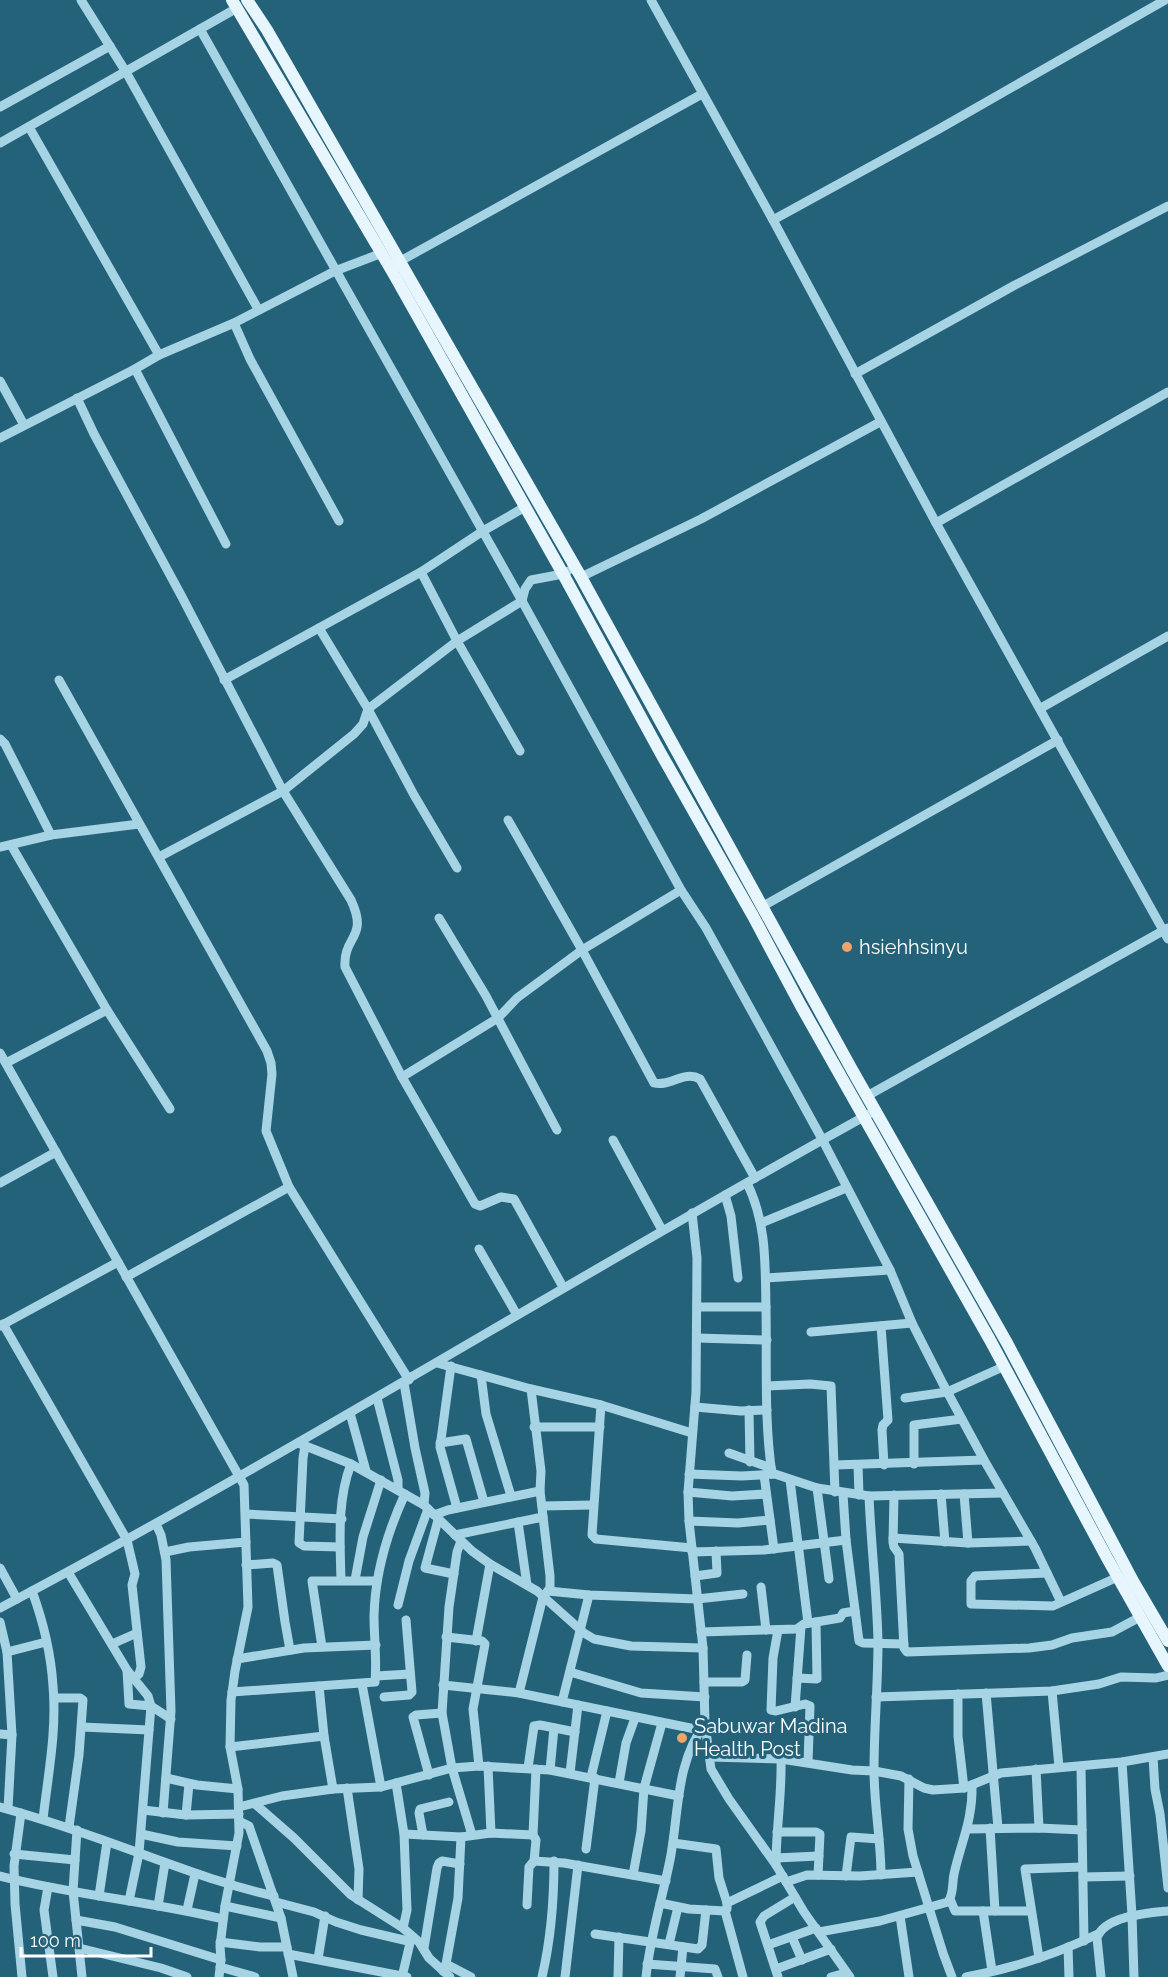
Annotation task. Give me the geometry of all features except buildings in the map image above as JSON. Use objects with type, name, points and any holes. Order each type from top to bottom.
[{"type":"main road","points":[[239,3],[382,253],[395,264],[578,572],[867,1096],[869,1113],[1007,1343],[1133,1581],[1168,1641]]},
{"type":"main road","points":[[239,3],[267,30],[525,507],[869,1113],[1168,1666]]},
{"type":"street","points":[[81,0],[126,72],[258,309]]},
{"type":"street","points":[[651,0],[773,220],[880,422],[1166,933],[867,1096]]},
{"type":"street","points":[[773,220],[1023,82],[1165,0]]},
{"type":"street","points":[[0,143],[200,29],[239,3]]},
{"type":"street","points":[[200,29],[483,531],[681,890],[706,928],[822,1139],[890,1270],[912,1323],[947,1392],[1031,1541],[1061,1602]]},
{"type":"street","points":[[0,107],[110,46]]},
{"type":"street","points":[[395,264],[702,94]]},
{"type":"street","points":[[29,127],[159,355]]},
{"type":"street","points":[[855,374],[1015,285],[1168,206]]},
{"type":"street","points":[[0,438],[159,355],[234,323],[335,271],[382,253]]},
{"type":"street","points":[[234,323],[250,359],[339,521]]},
{"type":"street","points":[[135,369],[226,544]]},
{"type":"street","points":[[0,381],[24,425]]},
{"type":"street","points":[[936,523],[1168,392]]},
{"type":"street","points":[[77,398],[283,791],[351,900],[359,925],[346,950],[345,967],[402,1077],[475,1204],[480,1206],[501,1197],[514,1199],[563,1287]]},
{"type":"street","points":[[159,857],[283,791],[354,734],[363,724],[368,709],[457,641],[522,601],[525,589],[531,580],[578,572],[700,519],[880,422]]},
{"type":"street","points":[[224,680],[421,572],[483,531],[525,507]]},
{"type":"street","points":[[421,572],[457,641],[520,751]]},
{"type":"street","points":[[319,628],[368,709],[414,795],[457,868]]},
{"type":"street","points":[[1041,708],[1168,636]]},
{"type":"street","points":[[59,680],[267,1051],[272,1074],[266,1131],[289,1187],[407,1381],[415,1448],[431,1512],[425,1568],[454,1574]]},
{"type":"street","points":[[763,906],[1058,740]]},
{"type":"street","points":[[2,743],[51,835]]},
{"type":"street","points":[[508,820],[654,1083],[663,1084],[690,1075],[700,1079],[751,1181],[765,1243],[769,1472],[766,1494],[774,1549]]},
{"type":"street","points":[[0,847],[51,835],[139,824]]},
{"type":"street","points":[[12,845],[106,1010],[170,1109]]},
{"type":"street","points":[[402,1077],[498,1018],[517,998],[582,950],[681,890]]},
{"type":"street","points":[[439,918],[498,1018],[557,1130]]},
{"type":"street","points":[[6,1063],[106,1010]]},
{"type":"street","points":[[0,1053],[244,1485],[248,1607],[232,1692],[230,1747],[238,1789],[239,1814],[237,1846],[220,1942],[220,1968]]},
{"type":"street","points":[[0,1608],[301,1444],[563,1287],[869,1113]]},
{"type":"street","points":[[614,1140],[662,1230]]},
{"type":"street","points":[[0,1183],[56,1152]]},
{"type":"street","points":[[126,1277],[289,1187]]},
{"type":"street","points":[[761,1223],[846,1188]]},
{"type":"street","points":[[725,1195],[731,1216],[738,1278]]},
{"type":"street","points":[[692,1214],[697,1258],[697,1338],[695,1407],[688,1492],[703,1648],[705,1697],[703,1727],[714,1777],[776,1862],[795,1897],[846,1975],[831,1977]]},
{"type":"street","points":[[479,1249],[517,1315]]},
{"type":"street","points":[[118,1262],[2,1325],[127,1540],[135,1574],[132,1585],[141,1670],[133,1679]]},
{"type":"street","points":[[766,1278],[890,1270]]},
{"type":"street","points":[[697,1307],[766,1307]]},
{"type":"street","points":[[812,1332],[912,1323]]},
{"type":"street","points":[[881,1326],[888,1420],[882,1430],[885,1465]]},
{"type":"street","points":[[697,1338],[767,1340]]},
{"type":"street","points":[[437,1363],[531,1389],[601,1405],[692,1432]]},
{"type":"street","points":[[451,1366],[440,1443],[457,1508]]},
{"type":"street","points":[[905,1398],[947,1392],[1005,1366]]},
{"type":"street","points":[[482,1375],[486,1414],[511,1496]]},
{"type":"street","points":[[767,1386],[810,1384],[831,1386],[835,1465],[859,1641],[904,1644]]},
{"type":"street","points":[[519,1693],[550,1576],[531,1389]]},
{"type":"street","points":[[232,1692],[374,1683],[376,1676],[374,1618],[377,1581],[387,1537],[401,1492],[377,1398]]},
{"type":"street","points":[[601,1405],[593,1505],[592,1535],[596,1539],[716,1551],[774,1549],[846,1540]]},
{"type":"street","points":[[695,1407],[767,1410]]},
{"type":"street","points":[[749,1410],[750,1462]]},
{"type":"street","points":[[350,1413],[366,1471]]},
{"type":"street","points":[[914,1464],[914,1425],[962,1419]]},
{"type":"street","points":[[534,1427],[600,1427]]},
{"type":"street","points":[[440,1443],[466,1439],[484,1502]]},
{"type":"street","points":[[301,1444],[366,1471],[401,1492],[431,1512],[490,1564],[546,1594],[581,1630],[594,1639],[631,1646],[703,1648]]},
{"type":"street","points":[[301,1444],[303,1458],[299,1543],[340,1547]]},
{"type":"street","points":[[729,1453],[790,1480],[839,1493],[864,1496],[1003,1493]]},
{"type":"street","points":[[835,1465],[984,1460]]},
{"type":"street","points":[[341,1580],[342,1504],[345,1482],[351,1464]]},
{"type":"street","points":[[858,1465],[864,1496],[878,1644],[874,1771],[881,1875]]},
{"type":"street","points":[[689,1474],[742,1476],[769,1472]]},
{"type":"street","points":[[355,1580],[365,1529],[381,1480]]},
{"type":"street","points":[[790,1480],[818,1679],[797,1678]]},
{"type":"street","points":[[817,1488],[829,1579]]},
{"type":"street","points":[[431,1512],[540,1491]]},
{"type":"street","points":[[688,1492],[732,1496],[766,1494]]},
{"type":"street","points":[[941,1494],[945,1542]]},
{"type":"street","points":[[964,1494],[968,1543]]},
{"type":"street","points":[[894,1496],[893,1538],[894,1547],[899,1554],[904,1648],[908,1652],[1029,1648],[1052,1645],[1072,1638],[1112,1632],[1140,1617]]},
{"type":"street","points":[[542,1506],[593,1505]]},
{"type":"street","points":[[398,1605],[409,1561],[431,1512]]},
{"type":"street","points":[[246,1514],[342,1519]]},
{"type":"street","points":[[458,1538],[543,1517]]},
{"type":"street","points":[[689,1521],[738,1523],[770,1520]]},
{"type":"street","points":[[518,1522],[527,1585]]},
{"type":"street","points":[[156,1524],[165,1552],[171,1719],[163,1813]]},
{"type":"street","points":[[458,1538],[446,1637],[442,1713],[452,1768],[472,1835]]},
{"type":"street","points":[[893,1538],[968,1543],[1031,1541]]},
{"type":"street","points":[[165,1552],[189,1546],[246,1542]]},
{"type":"street","points":[[695,1576],[717,1573],[716,1551]]},
{"type":"street","points":[[246,1565],[273,1563],[277,1565],[291,1650]]},
{"type":"street","points":[[476,1641],[490,1564]]},
{"type":"street","points":[[0,1568],[17,1599]]},
{"type":"street","points":[[68,1572],[126,1670],[148,1696],[151,1706],[139,1853],[129,1901]]},
{"type":"street","points":[[1047,1573],[975,1576],[971,1581],[971,1604],[1047,1607],[1118,1577]]},
{"type":"street","points":[[322,1647],[312,1581],[377,1581]]},
{"type":"street","points":[[761,1587],[766,1630]]},
{"type":"street","points":[[32,1591],[46,1642],[54,1698],[51,1756],[43,1819]]},
{"type":"street","points":[[546,1594],[697,1599],[743,1594]]},
{"type":"street","points":[[562,1701],[589,1595]]},
{"type":"street","points":[[701,1632],[778,1630],[840,1618],[843,1613],[855,1611]]},
{"type":"street","points":[[384,1697],[411,1694],[406,1620]]},
{"type":"street","points":[[0,1622],[7,1652],[5,1696],[12,1735],[4,1808],[73,1829],[195,1874],[325,1916],[336,1922],[410,1943],[404,1977],[287,1950],[220,1942]]},
{"type":"street","points":[[795,1707],[797,1678],[809,1624]]},
{"type":"street","points":[[778,1630],[773,1658],[771,1710],[776,1712],[805,1704],[810,1706],[808,1762]]},
{"type":"street","points":[[112,1644],[137,1633]]},
{"type":"street","points":[[446,1637],[485,1644],[473,1709],[484,1766],[491,1833]]},
{"type":"street","points":[[7,1652],[46,1642]]},
{"type":"street","points":[[237,1659],[291,1650],[375,1645]]},
{"type":"street","points":[[704,1682],[742,1682],[745,1680],[747,1655]]},
{"type":"street","points":[[126,1670],[129,1704],[151,1706],[171,1719]]},
{"type":"street","points":[[570,1672],[641,1693],[705,1697]]},
{"type":"street","points":[[376,1676],[410,1674]]},
{"type":"street","points":[[876,1696],[1052,1691],[1100,1684],[1121,1677],[1156,1678],[1168,1675]]},
{"type":"street","points":[[362,1684],[381,1787]]},
{"type":"street","points":[[443,1685],[519,1693],[662,1723],[703,1727]]},
{"type":"street","points":[[319,1686],[333,1789]]},
{"type":"street","points":[[1052,1691],[1059,1767]]},
{"type":"street","points":[[986,1693],[994,1775],[995,1911]]},
{"type":"street","points":[[958,1694],[958,1736],[972,1812],[954,1872],[950,1899],[955,1911],[1031,1911]]},
{"type":"street","points":[[54,1698],[82,1699],[82,1727],[73,1829],[75,1860],[73,1891],[82,1977]]},
{"type":"street","points":[[570,1773],[578,1705]]},
{"type":"street","points":[[586,1849],[593,1778],[607,1711]]},
{"type":"street","points":[[429,1774],[413,1717],[442,1713]]},
{"type":"street","points":[[619,1783],[626,1743],[635,1718]]},
{"type":"street","points":[[633,1875],[641,1831],[644,1788],[662,1723]]},
{"type":"street","points":[[527,1905],[529,1867],[534,1861],[536,1840],[532,1835],[534,1726],[540,1725],[575,1732]]},
{"type":"street","points":[[82,1727],[148,1730]]},
{"type":"street","points":[[646,1977],[650,1941],[674,1843],[685,1765],[703,1727]]},
{"type":"street","points":[[550,1770],[554,1728]]},
{"type":"street","points":[[0,1744],[0,1734],[12,1735]]},
{"type":"street","points":[[230,1747],[324,1736]]},
{"type":"street","points":[[710,1757],[808,1762],[852,1770],[874,1771],[901,1776],[933,1790],[968,1786],[994,1775],[1036,1769],[1081,1767],[1168,1754]]},
{"type":"street","points":[[1153,1757],[1168,1888]]},
{"type":"street","points":[[776,1862],[782,1795],[781,1760]]},
{"type":"street","points":[[1122,1762],[1134,1977]]},
{"type":"street","points":[[143,1810],[186,1815],[239,1814],[255,1804],[282,1796],[333,1789],[381,1787],[452,1768],[484,1766],[532,1768],[570,1773],[679,1796]]},
{"type":"street","points":[[1081,1767],[1084,1941]]},
{"type":"street","points":[[1036,1769],[1039,1828]]},
{"type":"street","points":[[166,1778],[189,1784],[238,1789]]},
{"type":"street","points":[[909,1779],[908,1829],[913,1856],[952,1977]]},
{"type":"street","points":[[396,1783],[405,1834],[406,1910],[403,1928]]},
{"type":"street","points":[[186,1815],[189,1784]]},
{"type":"street","points":[[347,1788],[359,1869],[358,1900]]},
{"type":"street","points":[[423,1835],[420,1809],[449,1802]]},
{"type":"street","points":[[255,1804],[294,1838],[333,1879],[358,1900],[403,1928],[424,1948],[427,1955],[446,1971],[471,1977]]},
{"type":"street","points":[[21,1813],[14,1854],[14,1879],[22,1977]]},
{"type":"street","points":[[239,1814],[249,1826],[275,1899],[293,1977]]},
{"type":"street","points":[[967,1829],[1082,1830]]},
{"type":"street","points":[[777,1832],[818,1832],[818,1875]]},
{"type":"street","points":[[405,1834],[462,1837],[491,1833],[532,1835]]},
{"type":"street","points":[[141,1834],[178,1842],[237,1846]]},
{"type":"street","points":[[446,1971],[458,1898],[462,1837]]},
{"type":"street","points":[[846,1875],[851,1837],[879,1839]]},
{"type":"street","points":[[99,1896],[107,1842]]},
{"type":"street","points":[[674,1843],[716,1849],[719,1878],[743,1977]]},
{"type":"street","points":[[14,1854],[75,1860]]},
{"type":"street","points":[[776,1862],[819,1856]]},
{"type":"street","points":[[424,1948],[436,1868],[442,1861],[460,1863]]},
{"type":"street","points":[[534,1861],[554,1861],[666,1881]]},
{"type":"street","points":[[542,1977],[550,1932],[554,1861]]},
{"type":"street","points":[[158,1906],[165,1863]]},
{"type":"street","points":[[565,1977],[578,1865]]},
{"type":"street","points":[[1039,1958],[1025,1869],[1130,1876]]},
{"type":"street","points":[[660,1903],[706,1910],[726,1907],[784,1879],[807,1875],[881,1875],[918,1872]]},
{"type":"street","points":[[187,1910],[195,1874]]},
{"type":"street","points":[[0,1876],[48,1887],[187,1910],[223,1919]]},
{"type":"street","points":[[48,1887],[44,1910],[53,1977]]},
{"type":"street","points":[[795,1897],[760,1922],[777,1973],[831,1949]]},
{"type":"street","points":[[768,1945],[817,1930],[900,1916],[950,1899]]},
{"type":"street","points":[[225,1906],[281,1918]]},
{"type":"street","points":[[669,1944],[678,1907]]},
{"type":"street","points":[[595,1934],[700,1948],[706,1910]]},
{"type":"street","points":[[983,1911],[992,1971]]},
{"type":"street","points":[[969,1977],[1039,1958],[1084,1941],[1098,1934],[1103,1928],[1132,1915],[1168,1911],[1168,1923]]},
{"type":"street","points":[[318,1959],[325,1916]]},
{"type":"street","points":[[900,1916],[909,1977]]},
{"type":"street","points":[[76,1920],[115,1927],[220,1968],[255,1977]]},
{"type":"street","points":[[1098,1934],[1101,1977]]},
{"type":"street","points":[[618,1977],[620,1937]]},
{"type":"street","points":[[792,1937],[802,1960]]},
{"type":"street","points":[[680,1977],[683,1947]]},
{"type":"street","points":[[1068,1947],[1069,1977]]},
{"type":"street","points":[[79,1948],[160,1973],[188,1977]]},
{"type":"street","points":[[647,1964],[715,1969],[718,1977]]},
{"type":"street","points":[[1013,1966],[1014,1977]]},
{"type":"place","name":"hsiehhsinyu","points":[[847,947]]},
{"type":"place","name":"Sabuwar Madina Health Post","points":[[682,1738]]}]
